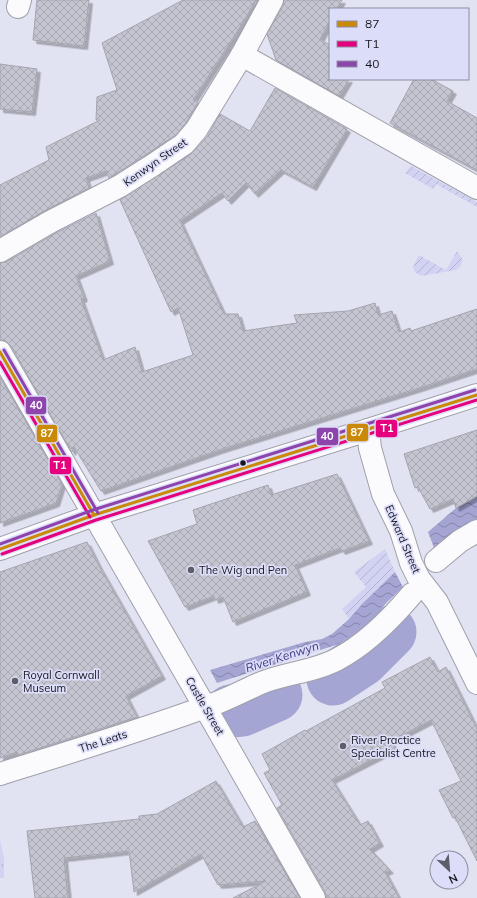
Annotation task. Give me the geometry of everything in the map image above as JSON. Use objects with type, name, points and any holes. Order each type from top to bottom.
[{"type":"street","name":"Kenwyn Street","points":[[0,251],[50,222],[120,186],[184,144],[196,130],[242,56],[272,0]]},
{"type":"street","points":[[242,56],[355,109],[477,188]]},
{"type":"street","name":"Castle Street","points":[[0,352],[314,898]]},
{"type":"street","points":[[0,549],[94,515],[477,395]]},
{"type":"street","name":"Edward Street","points":[[368,430],[370,448],[383,494],[401,531],[411,563],[419,579],[437,602],[477,683]]},
{"type":"street","points":[[436,561],[460,541],[477,531]]},
{"type":"street","name":"The Leats","points":[[0,774],[205,707],[261,683],[323,666],[335,661],[351,651],[379,628],[412,594]]},
{"type":"green space","points":[[411,166],[477,202],[477,207],[436,184],[433,189],[405,173]]},
{"type":"green space","points":[[457,251],[463,260],[460,267],[456,270],[421,276],[413,269],[419,255],[446,270]]},
{"type":"green space","points":[[385,549],[395,572],[362,604],[349,619],[342,609],[366,587],[354,572]]},
{"type":"green space","points":[[0,840],[4,859],[4,878],[0,878]]},
{"type":"water","points":[[477,496],[477,523],[436,553],[428,532],[456,508]]},
{"type":"water","name":"River Kenwyn","points":[[395,572],[403,587],[361,627],[339,644],[217,683],[210,670],[305,642],[322,639],[332,634],[349,619],[362,604]]},
{"type":"building","points":[[37,0],[89,0],[84,46],[33,40]]},
{"type":"building","points":[[183,0],[256,0],[193,100],[198,102],[186,123],[176,135],[114,175],[109,178],[106,171],[86,178],[89,188],[44,211],[0,237],[0,185],[49,160],[46,147],[100,120],[96,120],[97,97],[117,90],[102,43]]},
{"type":"building","points":[[284,0],[342,0],[338,8],[329,8],[329,23],[320,39],[329,44],[329,80],[348,80],[339,96],[276,60],[267,34],[283,6]]},
{"type":"building","points":[[0,64],[37,69],[32,112],[0,109]]},
{"type":"building","points":[[413,80],[433,80],[453,91],[447,101],[477,118],[477,170],[390,123]]},
{"type":"building","points":[[275,88],[347,129],[313,187],[281,170],[255,194],[246,183],[228,201],[222,193],[180,221],[224,314],[238,314],[243,331],[297,323],[294,315],[348,311],[375,303],[378,315],[392,311],[399,332],[410,328],[411,331],[477,309],[477,369],[222,449],[101,491],[74,447],[72,452],[11,346],[6,341],[0,340],[0,263],[6,262],[56,233],[96,213],[110,261],[76,276],[84,298],[81,299],[103,360],[135,347],[142,372],[193,355],[178,308],[171,312],[120,200],[191,154],[207,137],[220,114],[250,131]]},
{"type":"building","points":[[0,377],[62,484],[56,503],[0,523]]},
{"type":"building","points":[[477,430],[477,496],[456,508],[453,499],[430,509],[418,487],[415,488],[404,454]]},
{"type":"building","points":[[337,474],[369,541],[342,551],[340,548],[295,565],[307,592],[233,622],[223,597],[215,600],[214,596],[185,607],[148,541],[197,524],[193,510],[268,485],[271,495]]},
{"type":"building","points":[[87,542],[99,566],[162,676],[126,696],[137,717],[18,755],[17,752],[0,758],[0,572]]},
{"type":"building","points":[[430,657],[438,672],[446,667],[477,729],[477,861],[455,817],[453,818],[439,790],[461,781],[431,720],[391,741],[395,748],[332,780],[360,825],[368,821],[380,843],[370,849],[390,870],[385,872],[399,898],[326,898],[325,892],[277,808],[282,805],[264,773],[270,770],[262,754],[385,688],[382,682]]},
{"type":"building","points":[[216,781],[243,827],[255,821],[300,898],[233,898],[266,881],[218,885],[201,854],[134,892],[129,851],[64,858],[68,898],[35,898],[27,831],[139,819],[139,816],[157,814]]},
{"type":"waterway","points":[[333,679],[362,660],[390,632]]},
{"type":"waterway","points":[[231,711],[242,710],[276,695]]},
{"type":"transit line","name":"40","points":[[4,350],[98,513]]},
{"type":"transit line","name":"87","points":[[0,352],[94,515]]},
{"type":"transit line","name":"T1","points":[[0,362],[90,517]]},
{"type":"transit line","name":"40","points":[[0,544],[93,510],[475,390]]},
{"type":"transit line","name":"87","points":[[0,549],[94,515],[477,395]]},
{"type":"transit line","name":"T1","points":[[2,554],[96,520],[477,400]]},
{"type":"place","name":"The Wig and Pen","points":[[191,570]]},
{"type":"place","name":"Royal Cornwall Museum","points":[[15,681]]},
{"type":"place","name":"River Practice Specialist Centre","points":[[343,746]]}]
